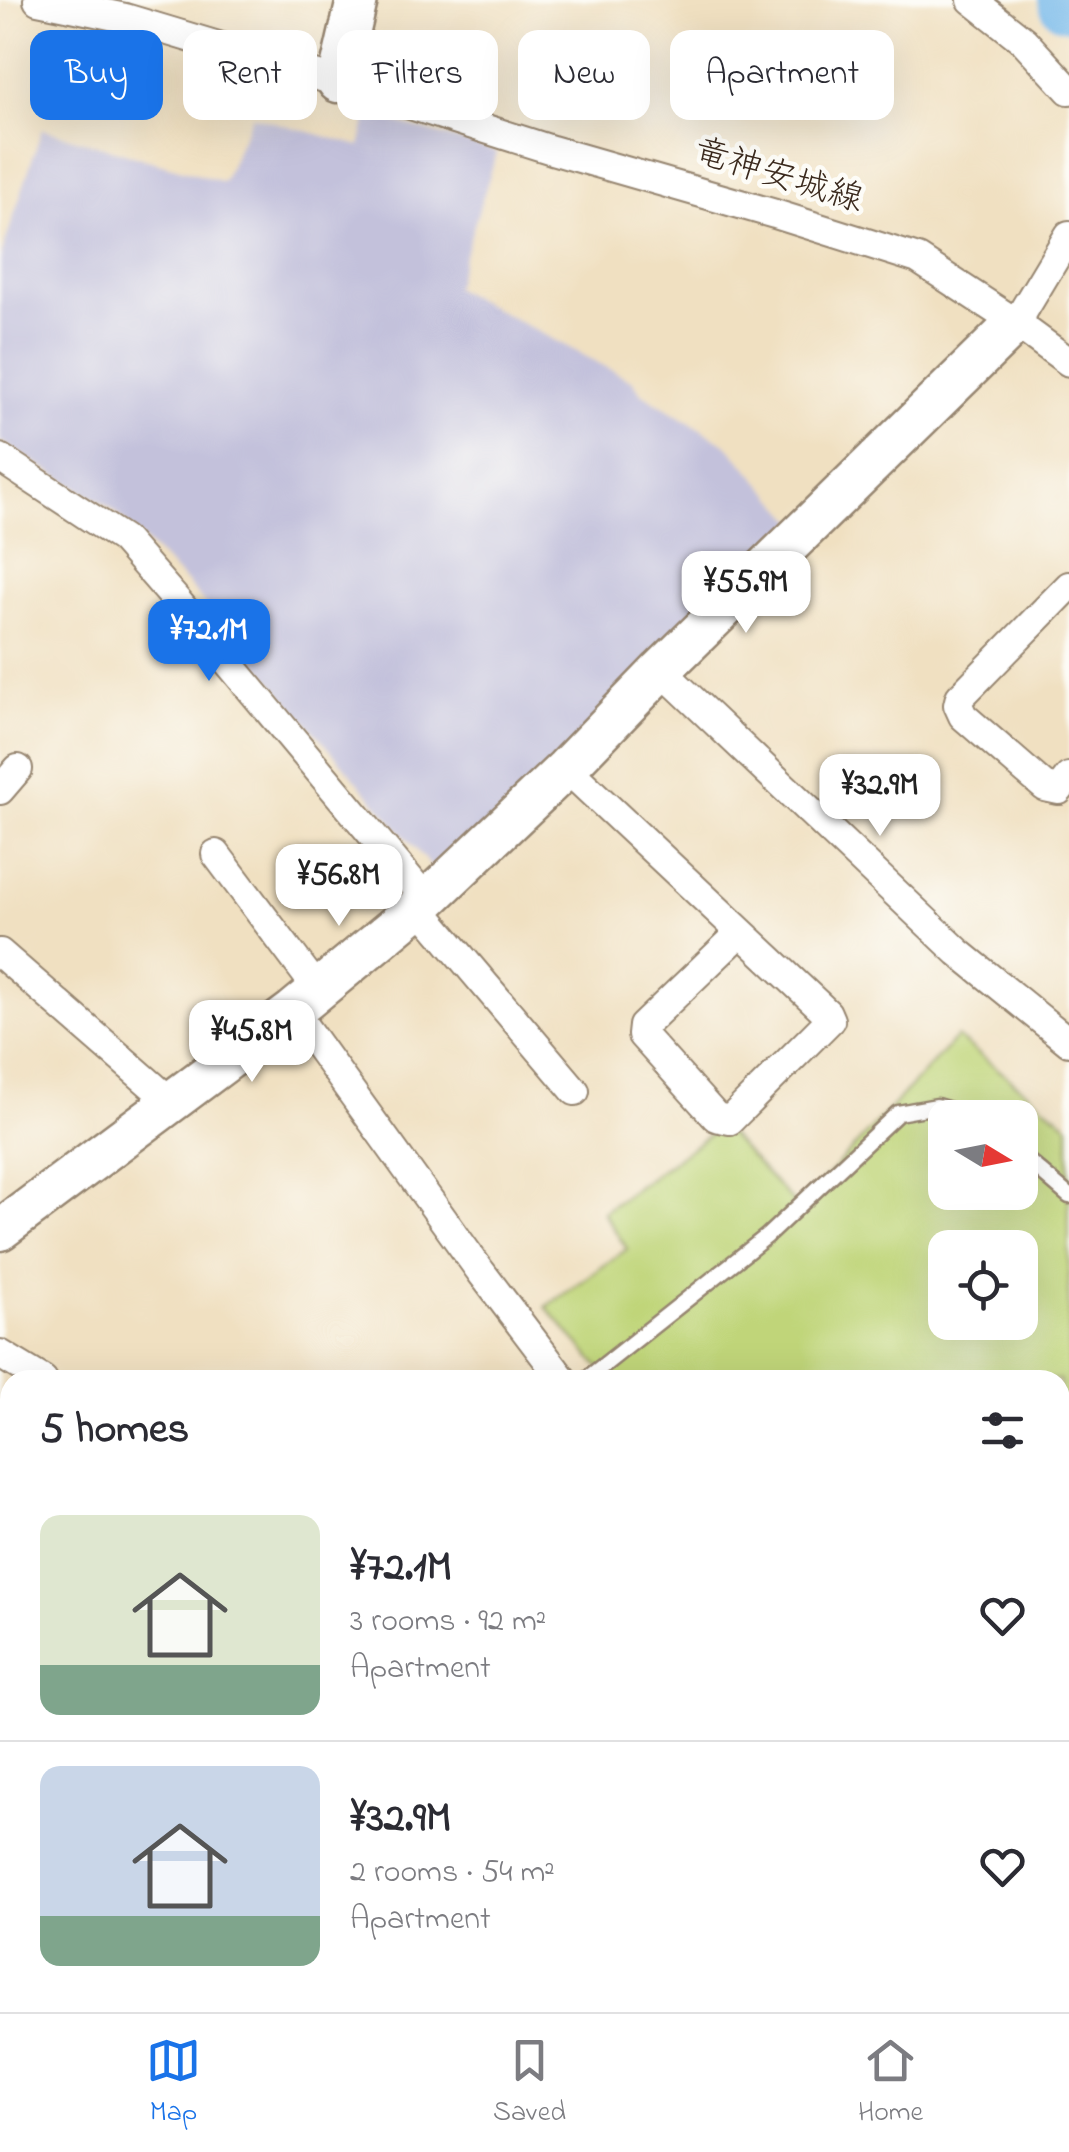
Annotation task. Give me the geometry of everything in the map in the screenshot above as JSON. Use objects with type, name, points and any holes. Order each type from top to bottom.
[{"type":"street","name":"竜神安城線","points":[[38,0],[125,18],[337,82]]},
{"type":"street","points":[[351,30],[358,0]]},
{"type":"street","points":[[972,0],[1024,41],[1069,90]]},
{"type":"street","name":"竜神安城線","points":[[458,120],[918,258],[1069,362]]},
{"type":"street","points":[[0,1230],[306,1001],[423,904],[566,768],[1016,322],[1069,235]]},
{"type":"street","points":[[0,458],[123,540],[178,601],[575,1092]]},
{"type":"street","points":[[1069,586],[960,697],[958,706],[963,716],[1045,786],[1058,790],[1069,777]]},
{"type":"street","points":[[661,670],[958,952],[1069,1042]]},
{"type":"street","points":[[566,768],[828,1013],[830,1020],[730,1120],[716,1117],[642,1035],[644,1026],[740,933]]},
{"type":"street","points":[[216,854],[481,1272],[556,1370]]},
{"type":"street","points":[[0,953],[170,1102]]},
{"type":"street","points":[[0,1354],[26,1370]]},
{"type":"lane","points":[[597,1370],[767,1236],[898,1113],[928,1108]]},
{"type":"lane","points":[[1038,1169],[1069,1196]]},
{"type":"shaded area","points":[[250,120],[266,120],[360,146],[366,120],[388,120],[497,152],[454,288],[633,381],[641,393],[727,445],[801,527],[437,874],[187,583],[112,509],[0,441],[0,259],[42,129],[223,182]]},
{"type":"green space","points":[[957,1037],[1037,1100],[928,1100],[928,1210],[1038,1210],[1038,1101],[1069,1125],[1069,1370],[601,1370],[546,1307],[627,1249],[603,1212],[721,1126],[798,1207]]}]
